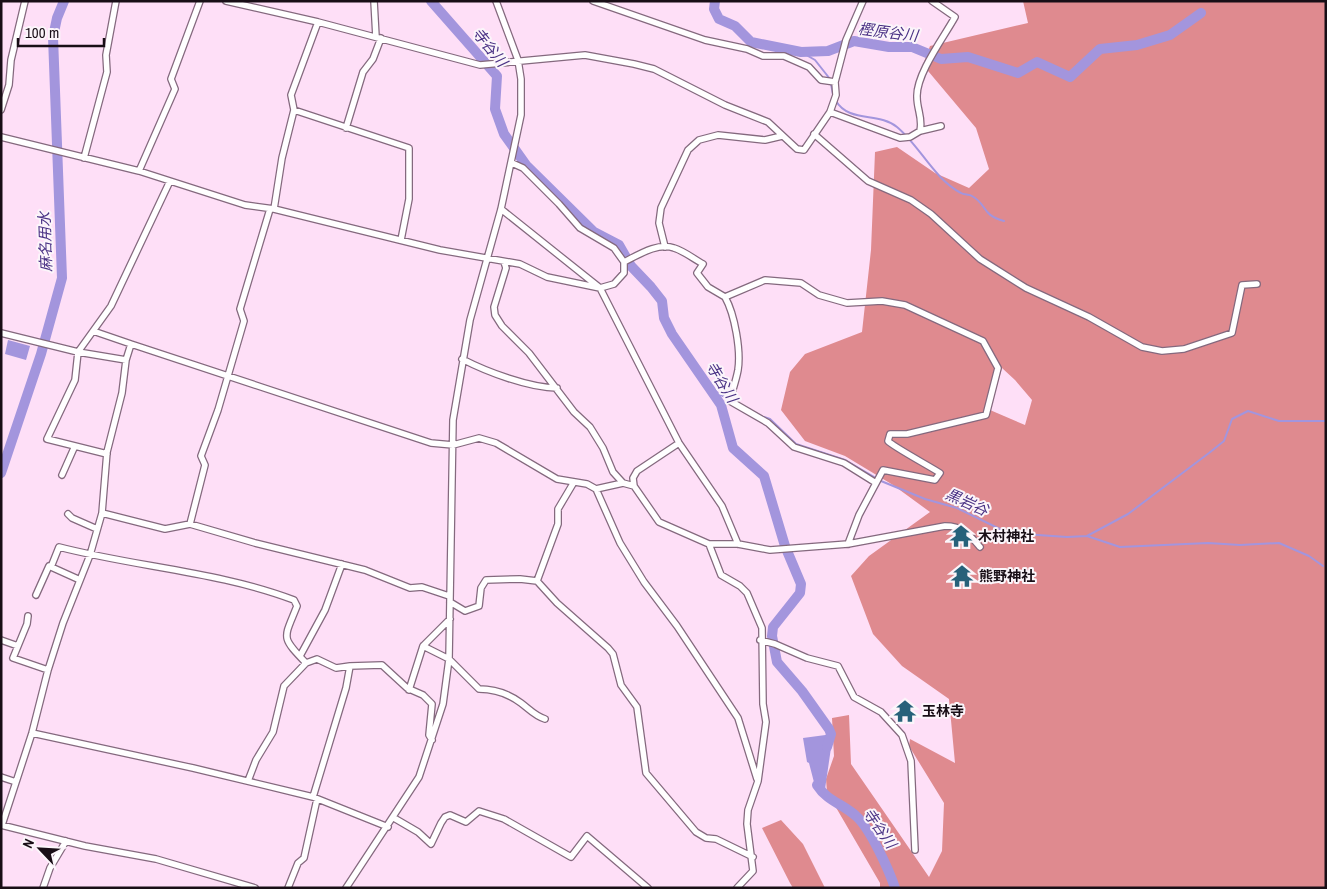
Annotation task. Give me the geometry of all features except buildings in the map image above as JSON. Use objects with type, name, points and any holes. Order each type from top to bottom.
[{"type":"street","points":[[1,110],[9,85],[11,60],[25,1]]},
{"type":"street","points":[[84,158],[105,81],[106,55],[116,1]]},
{"type":"street","points":[[139,171],[175,89],[171,79],[200,1]]},
{"type":"street","points":[[226,1],[379,37],[480,65],[585,55],[634,64],[654,70],[725,105],[750,113],[768,122],[797,150],[804,150],[830,112],[835,98],[835,82],[846,40],[863,1]]},
{"type":"street","points":[[346,128],[363,72],[373,59],[379,37],[374,1]]},
{"type":"street","points":[[346,888],[394,818],[419,777],[443,704],[449,659],[453,420],[462,359],[486,257],[501,209],[517,142],[522,98],[518,60],[496,1]]},
{"type":"street","points":[[593,1],[705,40],[747,49],[763,56],[784,56],[810,67],[821,80],[835,82]]},
{"type":"street","points":[[920,131],[922,122],[917,97],[921,78],[955,17],[932,1]]},
{"type":"street","points":[[190,524],[205,465],[201,456],[218,410],[244,322],[240,309],[272,209],[294,110],[291,95],[318,22]]},
{"type":"street","points":[[294,110],[409,148],[409,199],[402,240]]},
{"type":"street","points":[[830,112],[884,133],[908,137],[920,131],[941,126]]},
{"type":"street","points":[[814,134],[868,182],[911,200],[931,214],[988,264],[1026,288],[1089,317],[1142,347],[1162,351],[1184,349],[1232,333],[1242,285],[1257,284]]},
{"type":"street","points":[[665,247],[659,223],[661,208],[688,150],[699,140],[718,135],[765,140],[782,136]]},
{"type":"street","points":[[1,137],[139,171],[245,205],[272,209],[440,250],[520,264],[547,277],[600,288],[614,284],[624,273],[624,262],[614,248],[580,228],[560,204],[522,168],[512,163]]},
{"type":"street","points":[[107,454],[74,448],[47,439],[75,380],[78,352],[111,306],[170,181]]},
{"type":"street","points":[[501,209],[600,288],[679,444],[722,506],[738,544]]},
{"type":"street","points":[[624,262],[642,252],[665,247],[674,248],[703,264],[697,273],[708,287],[725,298],[734,322],[738,369],[730,401],[768,423],[794,447],[844,463],[878,481]]},
{"type":"street","points":[[504,262],[506,268],[494,307],[495,315],[502,326],[530,353],[574,412],[590,427],[603,448],[612,472],[623,483]]},
{"type":"street","points":[[725,298],[765,280],[801,283],[819,294],[847,303],[882,301],[906,305],[983,341],[998,368],[986,415],[906,434],[890,434],[888,440],[892,446],[905,451],[940,473],[935,480],[883,470],[859,515],[848,544]]},
{"type":"street","points":[[93,330],[431,443],[453,444],[479,438],[496,444],[557,479],[596,489],[623,483],[634,486]]},
{"type":"street","points":[[1,333],[78,352],[126,360]]},
{"type":"street","points":[[131,344],[126,360],[122,393],[107,454],[102,513],[90,555],[48,670],[32,733],[2,825],[66,841],[156,859],[255,888]]},
{"type":"street","points":[[462,359],[541,388],[557,388]]},
{"type":"street","points":[[679,444],[636,472],[633,478],[634,486],[659,522],[709,544],[738,544],[770,550],[785,549],[822,544],[848,544],[945,526],[958,526],[972,537],[980,547]]},
{"type":"street","points":[[62,475],[74,448]]},
{"type":"street","points":[[537,581],[558,524],[558,509],[574,482]]},
{"type":"street","points":[[596,489],[620,543],[634,566],[738,718],[758,781]]},
{"type":"street","points":[[102,513],[165,529],[190,524],[365,570],[410,588],[422,587],[449,599],[465,610],[479,606],[481,588],[486,580],[520,579],[537,581],[557,603],[613,654],[622,685],[637,707],[646,773],[667,800],[696,832],[706,838],[716,839],[753,857]]},
{"type":"street","points":[[68,514],[72,518],[97,529]]},
{"type":"street","points":[[709,544],[721,575],[740,586],[747,594],[762,628],[760,640],[763,704],[766,722],[758,781],[748,810],[747,824],[753,857],[753,871],[737,888]]},
{"type":"street","points":[[51,567],[59,547],[90,555],[262,588],[294,600],[297,606],[287,632],[286,641],[306,662]]},
{"type":"street","points":[[300,656],[325,610],[342,564]]},
{"type":"street","points":[[36,595],[48,566],[80,580]]},
{"type":"street","points":[[28,616],[27,624],[13,658],[48,670]]},
{"type":"street","points":[[409,690],[423,646],[450,620]]},
{"type":"street","points":[[1,640],[18,646]]},
{"type":"street","points":[[760,640],[773,643],[807,658],[838,666],[854,696],[880,712],[902,735],[910,761],[915,850]]},
{"type":"street","points":[[423,646],[449,659],[479,689],[494,689],[545,719]]},
{"type":"street","points":[[248,781],[256,760],[273,732],[284,686],[306,662],[317,659],[336,668],[382,665],[409,690],[423,695],[432,704],[429,735],[432,740]]},
{"type":"street","points":[[288,888],[298,862],[304,858],[315,798],[346,688],[350,666]]},
{"type":"street","points":[[32,733],[248,781],[315,798],[388,827]]},
{"type":"street","points":[[1,777],[16,782]]},
{"type":"street","points":[[394,818],[418,832],[431,844],[445,817],[450,815],[466,822],[479,812],[494,815],[570,857],[587,836],[648,888]]},
{"type":"street","points":[[43,888],[50,868],[66,841]]},
{"type":"shaded area","points":[[1023,1],[1326,1],[1326,888],[880,888],[880,883],[827,792],[826,779],[834,756],[832,718],[849,715],[851,764],[929,877],[942,851],[944,803],[909,746],[910,739],[955,763],[949,699],[902,666],[873,634],[851,576],[869,556],[930,512],[893,485],[845,456],[805,441],[781,410],[790,372],[805,354],[862,332],[871,250],[875,152],[897,147],[935,173],[969,188],[989,169],[976,128],[923,65],[930,46],[1028,23]],"holes":[[[1002,368],[1032,400],[1025,425],[990,410]]]},
{"type":"shaded area","points":[[8,340],[30,346],[26,360],[5,354]]},
{"type":"shaded area","points":[[833,734],[824,796],[816,790],[809,763],[807,762],[803,738]]},
{"type":"shaded area","points":[[781,820],[803,844],[825,888],[793,888],[762,828]]},
{"type":"waterway","name":"麻名用水","points":[[1,473],[41,354],[62,278],[53,37],[57,18],[64,1]]},
{"type":"waterway","name":"寺谷川","points":[[431,1],[497,76],[495,109],[504,134],[526,165],[594,232],[619,245],[631,266],[662,301],[664,318],[672,334],[721,405],[733,448],[764,476],[785,546],[801,584],[800,593],[773,627],[772,636],[777,662],[802,691],[829,729],[831,734],[827,747]]},
{"type":"waterway","name":"樫原谷川","points":[[715,1],[714,9],[719,19],[735,26],[751,42],[801,52],[828,51],[854,41],[889,47],[912,47],[941,59],[968,57],[1018,73],[1037,62],[1070,77],[1100,49],[1137,45],[1170,35],[1201,13]]},
{"type":"waterway","points":[[801,52],[815,60],[830,79]]},
{"type":"waterway","points":[[831,84],[833,94]]},
{"type":"waterway","points":[[836,101],[848,112],[890,122],[913,143],[935,171],[951,187],[961,193],[971,195],[981,203],[988,213],[1004,221]]},
{"type":"waterway","name":"黒岩谷","points":[[711,390],[751,410]]},
{"type":"waterway","points":[[1087,536],[1128,514],[1209,453],[1224,441],[1232,419],[1248,411],[1279,421],[1326,421]]},
{"type":"waterway","name":"黒岩谷","points":[[764,417],[770,419],[796,444],[845,460],[881,481],[925,499],[957,508],[1008,533],[1067,537],[1087,536],[1120,547],[1208,543],[1240,545],[1279,543],[1309,556],[1323,566]]},
{"type":"waterway","name":"寺谷川","points":[[817,785],[825,795],[851,812],[861,822],[879,850],[895,888]]},
{"type":"place","name":"木村神社","points":[[961,536]]},
{"type":"place","name":"熊野神社","points":[[962,576]]},
{"type":"place","name":"玉林寺","points":[[905,711]]}]
